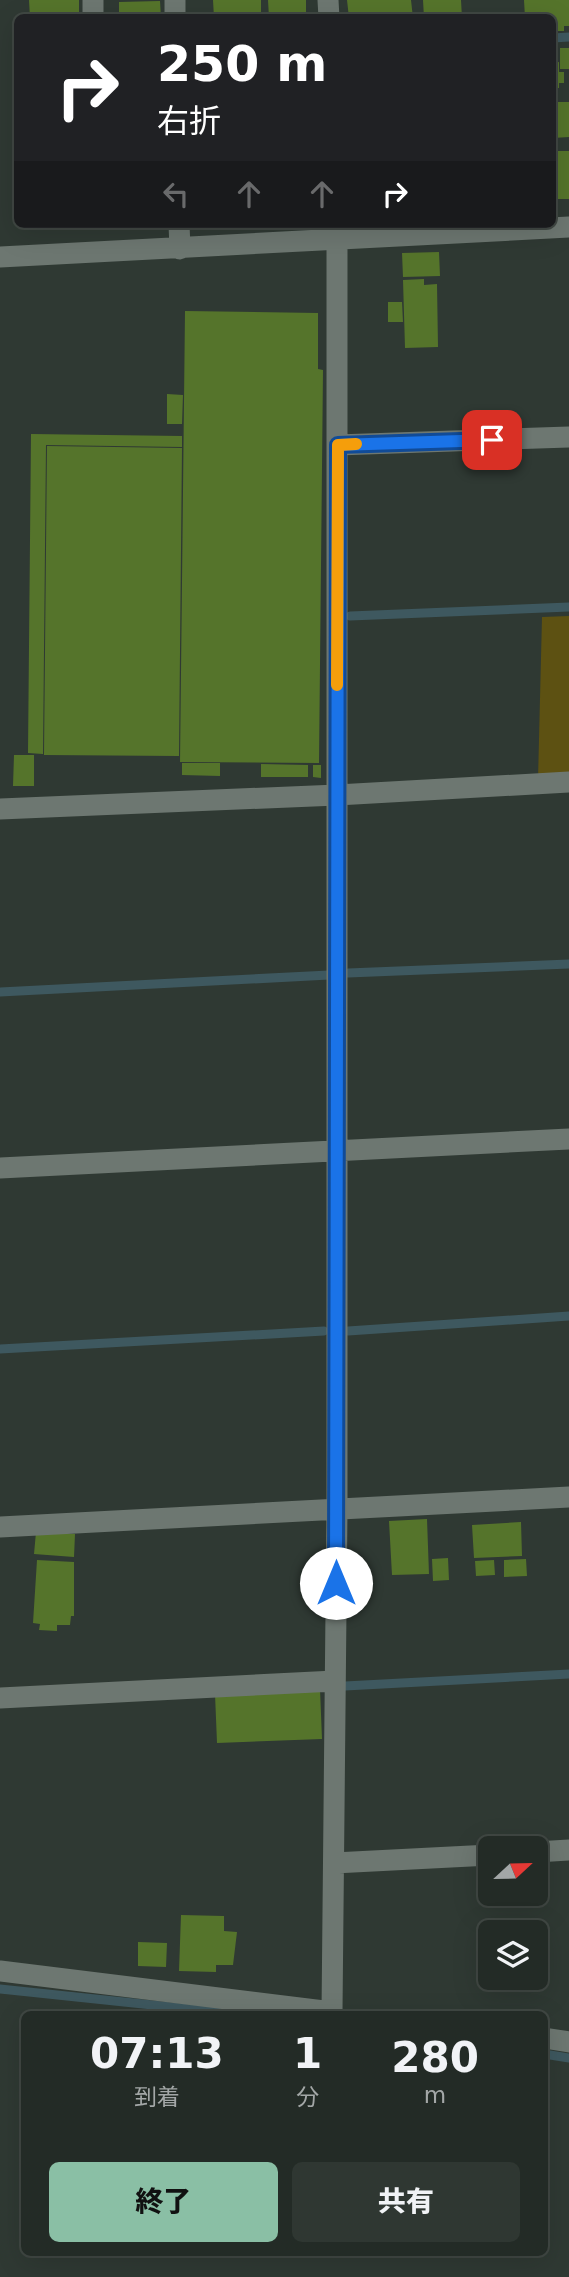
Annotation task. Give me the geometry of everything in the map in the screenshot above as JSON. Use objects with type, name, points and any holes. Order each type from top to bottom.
[{"type":"street","points":[[179,228],[180,248]]},
{"type":"street","points":[[0,257],[180,248],[337,232],[523,228]]},
{"type":"street","points":[[337,232],[337,1510],[334,1863],[339,2011]]},
{"type":"street","points":[[338,445],[569,437]]},
{"type":"street","points":[[0,809],[569,782]]},
{"type":"street","points":[[0,1168],[569,1139]]},
{"type":"street","points":[[0,1527],[569,1497]]},
{"type":"street","points":[[0,1698],[335,1681]]},
{"type":"street","points":[[548,1851],[569,1850]]},
{"type":"street","points":[[334,1863],[478,1856]]},
{"type":"street","points":[[0,1971],[323,2011]]},
{"type":"street","points":[[548,2039],[569,2042]]},
{"type":"shaded area","points":[[569,616],[569,778],[538,780],[542,617]]},
{"type":"building","points":[[29,0],[79,0],[79,14],[30,14]]},
{"type":"building","points":[[213,0],[261,0],[261,14],[214,14]]},
{"type":"building","points":[[268,0],[306,0],[306,14],[269,14]]},
{"type":"building","points":[[347,0],[411,0],[413,14],[349,14]]},
{"type":"building","points":[[423,0],[461,0],[462,14],[424,14]]},
{"type":"building","points":[[524,0],[569,0],[569,26],[564,26],[564,31],[556,31],[556,14],[525,14]]},
{"type":"building","points":[[160,1],[161,14],[119,14],[119,2]]},
{"type":"building","points":[[560,48],[569,48],[569,69],[560,69]]},
{"type":"building","points":[[556,62],[559,62],[559,72],[564,72],[564,83],[559,83],[559,88],[556,88]]},
{"type":"building","points":[[556,102],[569,102],[569,137],[556,138]]},
{"type":"building","points":[[556,151],[569,151],[569,199],[556,199]]},
{"type":"building","points":[[439,252],[440,276],[403,277],[402,253]]},
{"type":"building","points":[[424,279],[424,285],[437,284],[438,347],[405,348],[403,280]]},
{"type":"building","points":[[388,302],[402,302],[403,322],[388,322]]},
{"type":"building","points":[[185,311],[318,313],[318,369],[323,370],[319,763],[180,762]]},
{"type":"building","points":[[167,394],[183,395],[182,424],[167,424]]},
{"type":"building","points":[[31,434],[182,436],[182,447],[46,445],[43,754],[28,753]]},
{"type":"building","points":[[47,446],[182,448],[179,756],[44,755]]},
{"type":"building","points":[[14,755],[34,755],[34,786],[13,786]]},
{"type":"building","points":[[182,763],[220,763],[220,776],[182,775]]},
{"type":"building","points":[[261,764],[308,765],[308,777],[261,777]]},
{"type":"building","points":[[313,765],[321,765],[321,778],[313,777]]},
{"type":"building","points":[[427,1519],[429,1574],[392,1575],[389,1521]]},
{"type":"building","points":[[521,1522],[522,1556],[474,1558],[472,1525]]},
{"type":"building","points":[[36,1532],[75,1534],[74,1557],[34,1554]]},
{"type":"building","points":[[448,1558],[449,1580],[433,1581],[432,1559]]},
{"type":"building","points":[[526,1559],[527,1576],[504,1577],[504,1560]]},
{"type":"building","points":[[37,1560],[74,1562],[74,1616],[71,1616],[70,1625],[57,1625],[57,1631],[39,1630],[40,1624],[33,1623]]},
{"type":"building","points":[[494,1560],[495,1575],[476,1576],[475,1561]]},
{"type":"building","points":[[320,1689],[322,1739],[217,1743],[215,1694]]},
{"type":"building","points":[[181,1915],[224,1916],[224,1931],[237,1932],[233,1965],[216,1965],[216,1972],[179,1971]]},
{"type":"building","points":[[138,1942],[167,1943],[166,1967],[138,1966]]},
{"type":"waterway","points":[[556,38],[569,37]]},
{"type":"waterway","points":[[350,616],[569,607]]},
{"type":"waterway","points":[[348,973],[569,964]]},
{"type":"waterway","points":[[0,992],[329,975]]},
{"type":"waterway","points":[[348,1331],[569,1316]]},
{"type":"waterway","points":[[0,1349],[324,1331]]},
{"type":"waterway","points":[[345,1686],[569,1674]]},
{"type":"waterway","points":[[0,1989],[209,2011]]},
{"type":"waterway","points":[[548,2055],[569,2058]]},
{"type":"slow traffic","points":[[337,685],[338,445],[356,444]]},
{"type":"route","points":[[336,1583],[338,445],[492,440]]}]
